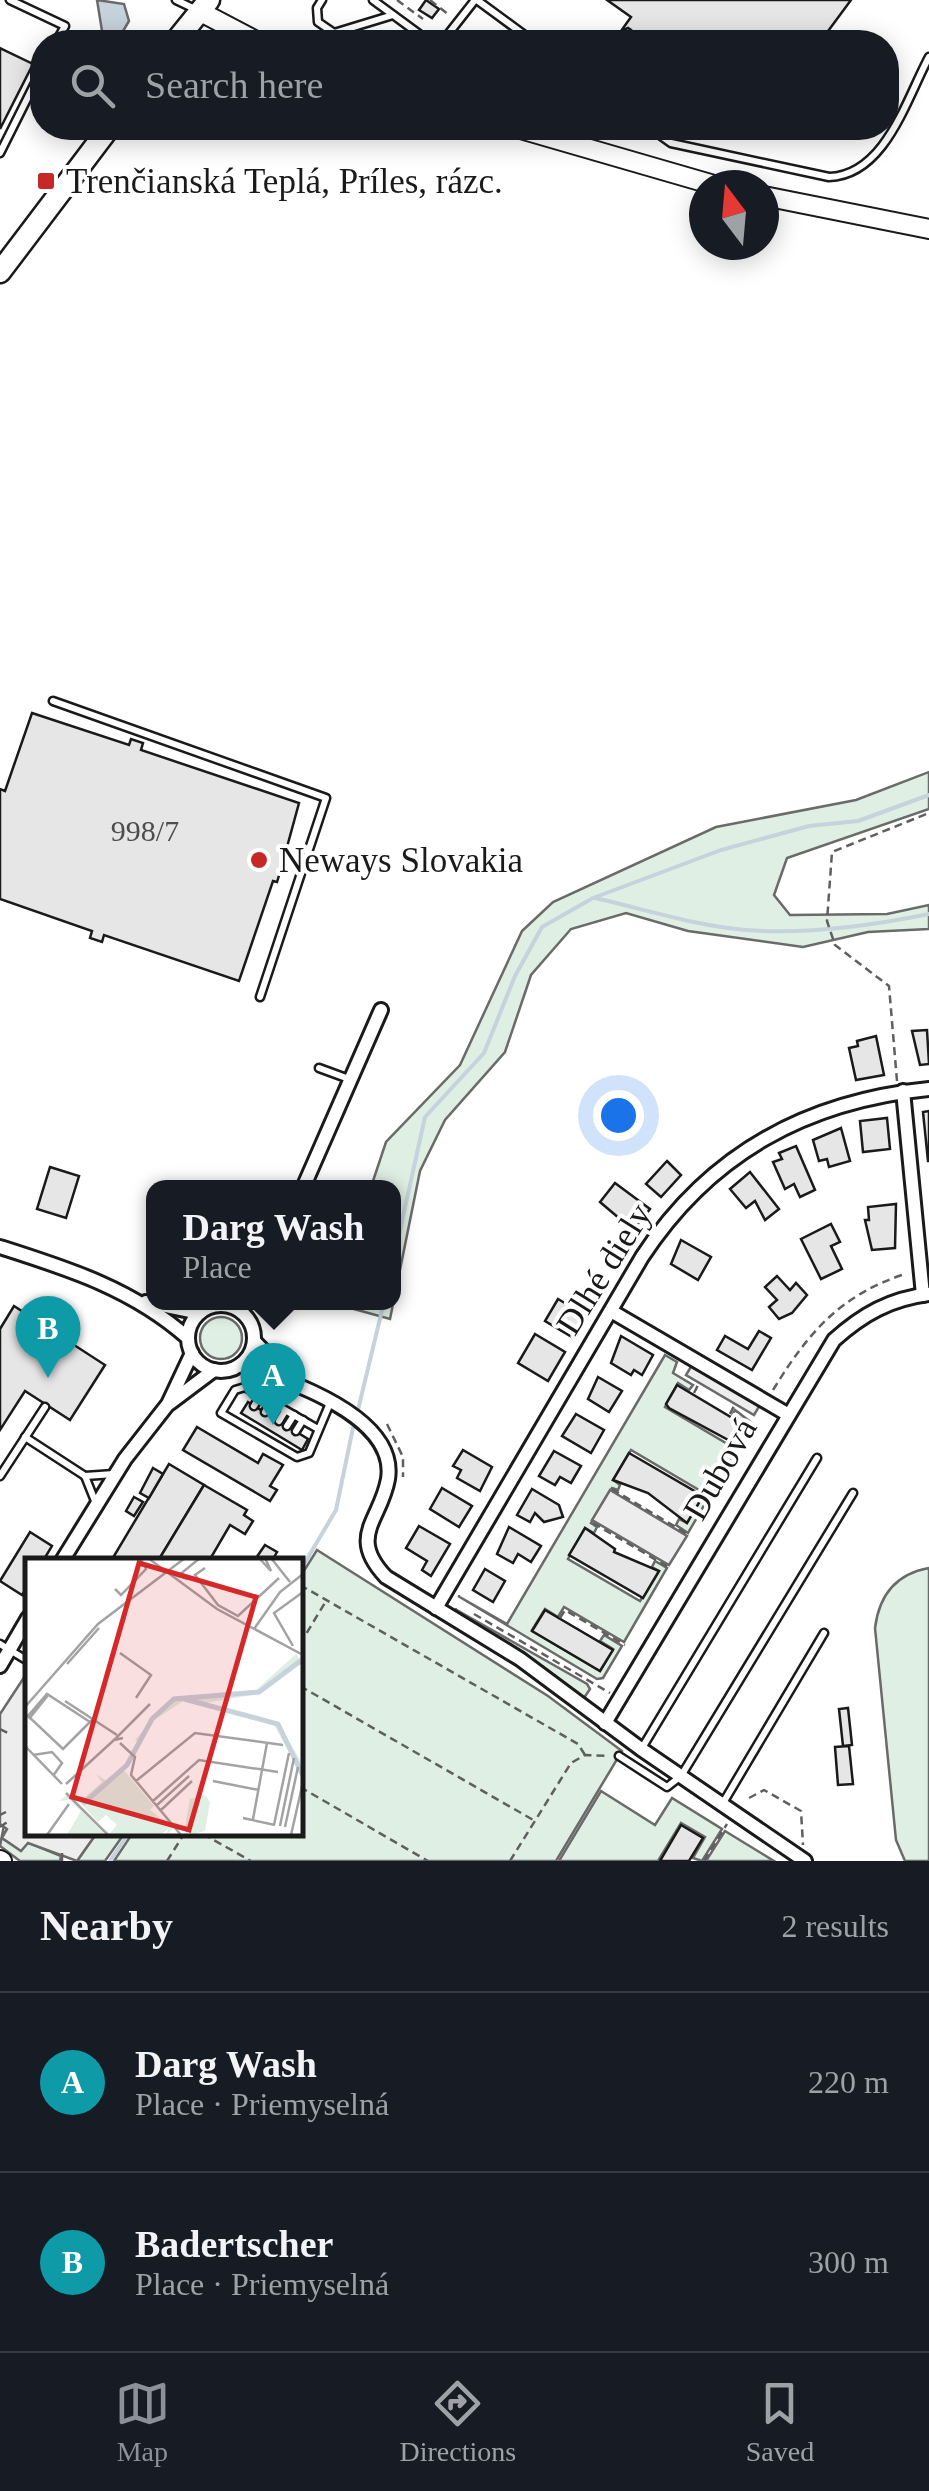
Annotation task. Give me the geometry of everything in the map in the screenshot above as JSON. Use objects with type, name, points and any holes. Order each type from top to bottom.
[{"type":"main road","points":[[185,30],[204,6]]},
{"type":"main road","points":[[0,272],[99,140]]},
{"type":"street","points":[[204,6],[240,30]]},
{"type":"street","points":[[558,140],[689,178]]},
{"type":"street","points":[[779,199],[929,229]]},
{"type":"street","points":[[307,1180],[381,1010]]},
{"type":"street","name":"Dlhé diely","points":[[436,1608],[667,1220],[719,1167],[768,1134],[807,1115],[929,1089]]},
{"type":"street","points":[[901,1092],[926,1294]]},
{"type":"street","points":[[0,1247],[88,1276],[144,1302]]},
{"type":"street","name":"Dubová","points":[[605,1723],[834,1340],[857,1319],[890,1302],[926,1294]]},
{"type":"street","points":[[64,1558],[115,1474],[168,1404],[192,1354],[188,1338],[154,1310]]},
{"type":"street","points":[[184,1310],[207,1310]]},
{"type":"street","points":[[235,1310],[248,1320]]},
{"type":"street","points":[[251,1310],[248,1320],[254,1341],[296,1383]]},
{"type":"street","points":[[611,1311],[787,1414]]},
{"type":"street","points":[[188,1338],[199,1313]]},
{"type":"street","points":[[240,1365],[254,1341]]},
{"type":"street","points":[[192,1354],[214,1370]]},
{"type":"street","points":[[168,1404],[214,1370],[240,1365],[296,1383],[362,1422],[378,1436],[389,1466],[386,1487],[368,1526],[370,1554],[386,1578],[520,1659],[641,1750],[804,1855]]},
{"type":"street","points":[[0,1666],[4,1647],[25,1622]]},
{"type":"lane","points":[[10,0],[65,26],[63,30]]},
{"type":"lane","points":[[176,0],[204,6]]},
{"type":"lane","points":[[322,0],[317,8],[318,22],[330,30]]},
{"type":"lane","points":[[373,0],[414,30]]},
{"type":"lane","points":[[452,30],[476,0],[517,30]]},
{"type":"lane","points":[[344,30],[393,15]]},
{"type":"lane","points":[[899,114],[929,57]]},
{"type":"lane","points":[[0,153],[30,93]]},
{"type":"lane","points":[[667,140],[829,178],[854,174],[869,164],[885,140]]},
{"type":"lane","points":[[53,701],[326,798],[260,997]]},
{"type":"lane","points":[[318,1068],[351,1079]]},
{"type":"lane","points":[[318,1429],[244,1387],[235,1390],[221,1413],[267,1440],[309,1452],[330,1403]]},
{"type":"lane","points":[[254,1406],[260,1396]]},
{"type":"lane","points":[[264,1412],[270,1402]]},
{"type":"lane","points":[[0,1476],[45,1406]]},
{"type":"lane","points":[[279,1421],[285,1410]]},
{"type":"lane","points":[[287,1426],[294,1416]]},
{"type":"lane","points":[[242,1425],[247,1417]]},
{"type":"lane","points":[[296,1432],[302,1420]]},
{"type":"lane","points":[[253,1432],[258,1424]]},
{"type":"lane","points":[[304,1436],[318,1429]]},
{"type":"lane","points":[[267,1440],[272,1432]]},
{"type":"lane","points":[[25,1437],[85,1476],[97,1504]]},
{"type":"lane","points":[[641,1750],[817,1458]]},
{"type":"lane","points":[[85,1476],[115,1474]]},
{"type":"lane","points":[[619,1756],[666,1787],[681,1776],[853,1493]]},
{"type":"lane","points":[[722,1804],[824,1633]]},
{"type":"path","points":[[397,0],[423,19]]},
{"type":"path","points":[[406,7],[411,0]]},
{"type":"path","points":[[430,0],[458,22]]},
{"type":"path","points":[[901,1092],[889,986],[834,945],[828,929],[832,852],[929,813]]},
{"type":"path","points":[[770,1396],[800,1347],[832,1310],[880,1282],[912,1272]]},
{"type":"path","points":[[694,1393],[698,1385]]},
{"type":"path","points":[[730,1414],[734,1406]]},
{"type":"path","points":[[387,1424],[402,1457],[402,1485]]},
{"type":"path","points":[[620,1494],[624,1487]]},
{"type":"path","points":[[612,1489],[690,1535]]},
{"type":"path","points":[[672,1525],[676,1517]]},
{"type":"path","points":[[593,1523],[670,1568]]},
{"type":"path","points":[[596,1534],[600,1527]]},
{"type":"path","points":[[648,1565],[652,1558]]},
{"type":"path","points":[[302,1586],[578,1744],[584,1755]]},
{"type":"path","points":[[302,1641],[327,1600]]},
{"type":"path","points":[[468,1610],[613,1695]]},
{"type":"path","points":[[560,1618],[564,1610],[624,1645]]},
{"type":"path","points":[[598,1640],[602,1632]]},
{"type":"path","points":[[302,1687],[535,1820]]},
{"type":"path","points":[[0,1728],[8,1734]]},
{"type":"path","points":[[510,1861],[571,1763],[584,1755],[619,1756]]},
{"type":"path","points":[[302,1788],[428,1861]]},
{"type":"path","points":[[748,1798],[764,1790],[801,1811],[804,1855]]},
{"type":"path","points":[[0,1816],[6,1812]]},
{"type":"path","points":[[0,1827],[10,1820]]},
{"type":"path","points":[[704,1861],[724,1829]]},
{"type":"path","points":[[166,1861],[183,1836]]},
{"type":"path","points":[[207,1836],[251,1861]]},
{"type":"path","points":[[62,1848],[62,1861]]},
{"type":"green space","points":[[929,772],[929,809],[787,858],[774,895],[790,915],[887,914],[929,905],[929,929],[868,932],[803,947],[688,931],[626,913],[571,929],[531,975],[505,1052],[445,1120],[420,1171],[401,1265],[401,1180],[373,1180],[386,1142],[460,1065],[522,931],[553,902],[716,827],[856,800]]},
{"type":"green space","points":[[357,1310],[392,1310],[390,1319]]},
{"type":"green space","points":[[221,1317],[236,1323],[242,1338],[236,1353],[221,1359],[206,1353],[200,1338],[206,1323]]},
{"type":"green space","points":[[665,1355],[677,1362],[673,1373],[693,1385],[689,1390],[678,1383],[665,1407],[731,1446],[745,1424],[732,1416],[735,1410],[752,1423],[688,1533],[676,1525],[679,1519],[687,1523],[704,1493],[631,1450],[613,1480],[620,1485],[618,1490],[612,1488],[591,1523],[597,1527],[594,1533],[585,1528],[568,1559],[640,1601],[659,1571],[652,1567],[655,1561],[667,1568],[624,1642],[564,1607],[558,1617],[545,1609],[532,1630],[600,1671],[613,1649],[600,1641],[604,1635],[622,1646],[603,1678],[597,1679],[458,1596],[507,1624]]},
{"type":"green space","points":[[317,1550],[548,1696],[622,1751],[556,1861],[114,1861],[131,1836],[302,1836],[302,1574]]},
{"type":"green space","points":[[929,1568],[929,1861],[905,1861],[896,1840],[875,1628],[880,1606],[891,1588],[907,1575]]},
{"type":"green space","points":[[455,1609],[587,1684],[590,1689],[584,1698]]},
{"type":"green space","points":[[601,1791],[655,1825],[672,1798],[722,1829],[702,1861],[693,1858],[705,1837],[681,1823],[658,1861],[559,1861]]},
{"type":"green space","points":[[4,1825],[7,1829],[2,1838],[21,1850],[27,1842],[61,1856],[60,1861],[20,1861],[0,1846]]},
{"type":"green space","points":[[725,1831],[774,1861],[706,1861]]},
{"type":"green space","points":[[95,1836],[123,1836],[105,1861],[77,1861]]},
{"type":"shaded area","points":[[97,0],[124,4],[129,21],[124,30],[102,30]]},
{"type":"shaded area","points":[[692,1365],[760,1405],[754,1415],[686,1375]]},
{"type":"shaded area","points":[[610,1490],[687,1536],[669,1565],[592,1520]]},
{"type":"shaded area","points":[[25,1680],[25,1836],[95,1836],[77,1861],[28,1843],[21,1851],[2,1838],[7,1829],[0,1824],[0,1714]]},
{"type":"building","points":[[426,0],[439,9],[432,18],[419,10]]},
{"type":"building","points":[[607,0],[851,0],[829,30],[622,30],[631,17]]},
{"type":"building","points":[[0,48],[30,63],[30,70],[0,129]]},
{"type":"building","points":[[32,713],[129,745],[131,739],[143,743],[141,750],[299,803],[277,882],[273,881],[239,981],[104,935],[102,942],[90,938],[92,931],[0,899],[0,789],[5,791]]},
{"type":"building","points":[[927,1030],[929,1064],[920,1065],[912,1031]]},
{"type":"building","points":[[876,1036],[884,1075],[856,1080],[849,1048],[858,1046],[857,1041]]},
{"type":"building","points":[[929,1111],[929,1161],[928,1161],[923,1112]]},
{"type":"building","points":[[887,1118],[890,1149],[863,1152],[860,1121]]},
{"type":"building","points":[[841,1128],[850,1161],[829,1167],[827,1159],[819,1161],[813,1140]]},
{"type":"building","points":[[796,1146],[815,1190],[800,1197],[794,1184],[785,1189],[773,1162],[782,1159],[779,1153]]},
{"type":"building","points":[[667,1161],[681,1175],[661,1197],[646,1184]]},
{"type":"building","points":[[50,1167],[79,1176],[66,1218],[37,1209]]},
{"type":"building","points":[[750,1172],[779,1209],[765,1220],[755,1201],[746,1208],[730,1189]]},
{"type":"building","points":[[615,1183],[650,1209],[633,1230],[600,1202]]},
{"type":"building","points":[[896,1204],[895,1248],[872,1250],[865,1220],[869,1220],[868,1207]]},
{"type":"building","points":[[831,1224],[840,1242],[831,1246],[842,1269],[821,1279],[801,1239]]},
{"type":"building","points":[[681,1240],[711,1257],[698,1280],[671,1264]]},
{"type":"building","points":[[777,1276],[790,1290],[796,1283],[807,1295],[792,1313],[779,1319],[769,1307],[777,1300],[765,1287]]},
{"type":"building","points":[[558,1299],[585,1315],[572,1337],[545,1321]]},
{"type":"building","points":[[14,1306],[105,1365],[70,1420],[25,1391],[0,1430],[0,1329]]},
{"type":"building","points":[[759,1331],[771,1338],[752,1370],[717,1350],[725,1336],[748,1349]]},
{"type":"building","points":[[535,1334],[565,1352],[548,1381],[518,1363]]},
{"type":"building","points":[[621,1336],[653,1355],[642,1375],[634,1370],[631,1375],[611,1363]]},
{"type":"building","points":[[598,1377],[622,1391],[609,1412],[588,1399]]},
{"type":"building","points":[[677,1385],[744,1425],[734,1443],[669,1408],[666,1404]]},
{"type":"building","points":[[248,1402],[308,1439],[302,1450],[241,1413]]},
{"type":"building","points":[[576,1414],[604,1430],[591,1453],[562,1436]]},
{"type":"building","points":[[197,1427],[258,1463],[263,1454],[283,1465],[270,1486],[277,1490],[270,1501],[183,1450]]},
{"type":"building","points":[[463,1450],[492,1467],[480,1491],[457,1478],[461,1470],[453,1466]]},
{"type":"building","points":[[554,1451],[581,1466],[571,1483],[560,1477],[555,1485],[539,1476]]},
{"type":"building","points":[[629,1453],[703,1496],[687,1523],[648,1493],[613,1480]]},
{"type":"building","points":[[169,1464],[204,1485],[160,1558],[113,1558]]},
{"type":"building","points":[[153,1468],[163,1474],[149,1498],[140,1493]]},
{"type":"building","points":[[204,1485],[247,1510],[244,1515],[253,1521],[245,1534],[230,1525],[211,1558],[160,1558]]},
{"type":"building","points":[[442,1488],[472,1506],[459,1527],[430,1509]]},
{"type":"building","points":[[532,1489],[559,1505],[563,1517],[544,1522],[535,1513],[530,1522],[517,1515]]},
{"type":"building","points":[[134,1497],[143,1502],[134,1516],[126,1511]]},
{"type":"building","points":[[419,1526],[450,1544],[431,1576],[422,1570],[427,1561],[406,1548]]},
{"type":"building","points":[[509,1527],[541,1546],[531,1562],[518,1554],[513,1563],[497,1554]]},
{"type":"building","points":[[585,1528],[614,1552],[659,1571],[643,1598],[569,1555]]},
{"type":"building","points":[[30,1532],[52,1546],[45,1558],[25,1558],[22,1595],[0,1581]]},
{"type":"building","points":[[265,1545],[277,1552],[274,1558],[256,1558]]},
{"type":"building","points":[[485,1569],[505,1581],[493,1602],[473,1590]]},
{"type":"building","points":[[545,1610],[613,1650],[600,1671],[532,1631]]},
{"type":"building","points":[[848,1708],[852,1745],[843,1746],[839,1709]]},
{"type":"building","points":[[849,1746],[853,1784],[838,1785],[835,1747]]},
{"type":"building","points":[[681,1825],[703,1838],[689,1861],[660,1861]]},
{"type":"waterway","points":[[401,1226],[425,1117],[484,1053],[515,976],[542,927],[593,898],[721,850],[809,826],[858,821],[929,795]]},
{"type":"waterway","points":[[595,898],[670,917],[746,930],[838,928],[929,914]]},
{"type":"waterway","points":[[357,1414],[382,1310]]},
{"type":"waterway","points":[[302,1568],[336,1510],[354,1423]]},
{"type":"waterway","points":[[110,1861],[127,1836]]},
{"type":"place","name":"Trenčianská Teplá, Príles, rázc.","points":[[46,181]]},
{"type":"place","name":"Neways Slovakia","points":[[259,860]]},
{"type":"place","name":"Badertscher","points":[[48,1378]]},
{"type":"place","name":"Darg Wash","points":[[273,1425]]}]
